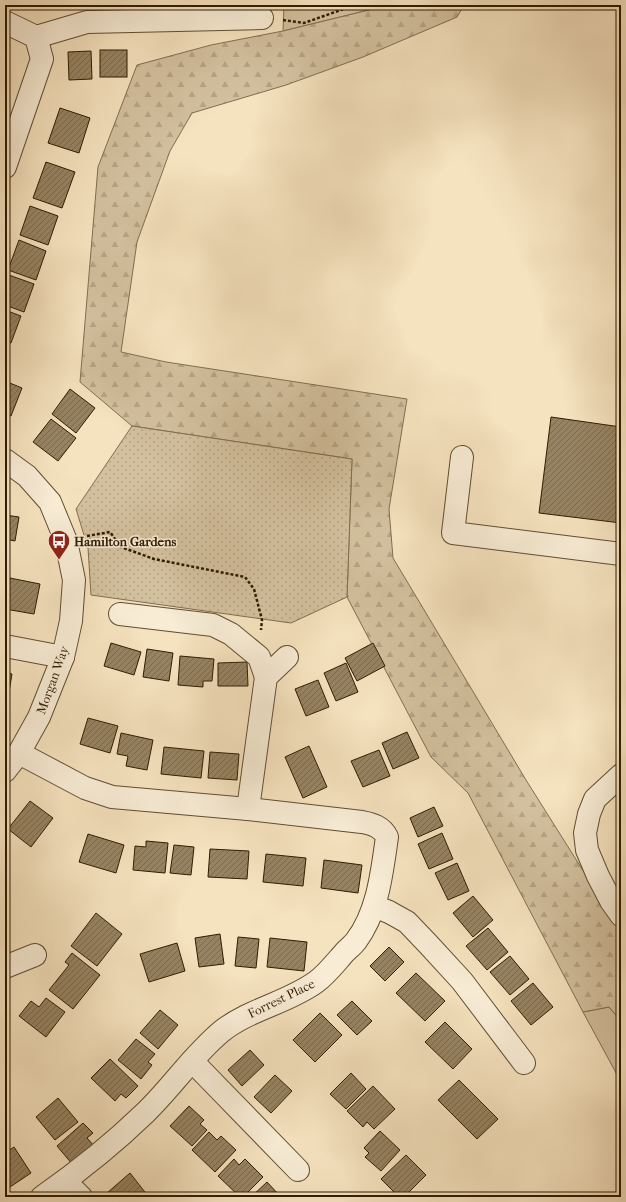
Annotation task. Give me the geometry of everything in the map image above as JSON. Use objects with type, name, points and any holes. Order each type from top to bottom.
[{"type":"street","points":[[5,22],[36,37],[87,22],[262,18]]},
{"type":"street","points":[[5,167],[42,59],[36,37]]},
{"type":"street","points":[[462,457],[454,533],[621,554]]},
{"type":"street","name":"Morgan Way","points":[[5,460],[27,476],[50,502],[66,541],[74,580],[71,621],[63,657],[39,718],[20,753],[5,771]]},
{"type":"street","points":[[120,614],[213,625],[231,634],[259,657],[266,677],[248,809]]},
{"type":"street","points":[[5,646],[63,657]]},
{"type":"street","points":[[266,677],[287,657]]},
{"type":"street","name":"Forrest Place","points":[[20,753],[85,788],[112,797],[248,809],[362,822],[379,827],[387,837],[374,906],[362,932],[355,942],[328,971],[316,982],[242,1018],[222,1032],[192,1061],[146,1112],[65,1181],[42,1197]]},
{"type":"street","points":[[621,774],[596,799],[589,814],[585,833],[587,850],[592,863],[611,901],[621,915]]},
{"type":"street","points":[[374,906],[407,922],[462,981],[524,1063]]},
{"type":"street","points":[[5,967],[35,955]]},
{"type":"street","points":[[192,1061],[298,1170]]},
{"type":"street","points":[[65,1181],[81,1197]]},
{"type":"path","points":[[262,18],[304,22],[355,5]]},
{"type":"path","points":[[66,541],[110,532],[121,547],[154,559],[245,577],[254,589],[262,620],[259,657]]},
{"type":"green space","points":[[284,5],[381,5],[373,9],[283,31]]},
{"type":"green space","points":[[381,5],[464,5],[457,17],[363,57],[286,85],[192,113],[170,151],[137,242],[121,352],[166,362],[407,399],[389,509],[393,558],[526,780],[621,931],[621,1021],[609,1007],[583,1012],[468,793],[431,757],[347,597],[352,459],[132,426],[80,382],[98,167],[137,65],[211,45],[283,31],[373,9]]},
{"type":"green space","points":[[132,426],[352,459],[347,597],[291,623],[91,595],[88,548],[76,509]]},
{"type":"green space","points":[[609,1007],[621,1021],[621,1082],[583,1012]]},
{"type":"building","points":[[100,50],[127,50],[127,77],[100,77]]},
{"type":"building","points":[[91,51],[92,79],[69,80],[68,52]]},
{"type":"building","points":[[60,108],[90,118],[79,153],[48,143]]},
{"type":"building","points":[[46,162],[75,172],[62,208],[33,198]]},
{"type":"building","points":[[30,206],[58,216],[48,245],[20,235]]},
{"type":"building","points":[[19,240],[46,251],[36,280],[8,270]]},
{"type":"building","points":[[6,274],[34,284],[24,312],[5,305]]},
{"type":"building","points":[[5,310],[21,316],[11,343],[5,341]]},
{"type":"building","points":[[5,381],[22,388],[11,416],[5,414]]},
{"type":"building","points":[[70,389],[95,408],[76,433],[52,414]]},
{"type":"building","points":[[551,417],[621,427],[621,523],[539,513]]},
{"type":"building","points":[[51,419],[76,438],[58,461],[33,442]]},
{"type":"building","points":[[5,515],[19,517],[15,541],[5,539]]},
{"type":"building","points":[[10,578],[40,584],[34,614],[5,609]]},
{"type":"building","points":[[111,643],[141,652],[134,675],[104,666]]},
{"type":"building","points":[[373,643],[385,666],[357,681],[345,658]]},
{"type":"building","points":[[147,649],[173,653],[169,681],[143,677]]},
{"type":"building","points":[[180,656],[214,659],[212,681],[203,681],[203,687],[178,685]]},
{"type":"building","points":[[247,662],[248,686],[218,686],[218,663]]},
{"type":"building","points":[[346,663],[358,692],[336,701],[324,673]]},
{"type":"building","points":[[5,672],[12,674],[9,692],[5,691]]},
{"type":"building","points":[[318,680],[329,707],[306,716],[295,689]]},
{"type":"building","points":[[88,718],[118,726],[110,753],[80,744]]},
{"type":"building","points":[[407,732],[419,758],[393,769],[382,743]]},
{"type":"building","points":[[121,733],[153,740],[147,770],[126,766],[128,756],[117,754]]},
{"type":"building","points":[[309,746],[327,787],[303,798],[285,757]]},
{"type":"building","points":[[164,747],[204,751],[201,778],[161,774]]},
{"type":"building","points":[[379,750],[390,776],[363,787],[351,761]]},
{"type":"building","points":[[210,752],[239,754],[237,780],[208,778]]},
{"type":"building","points":[[30,801],[53,818],[31,847],[8,829]]},
{"type":"building","points":[[434,807],[443,826],[418,837],[410,818]]},
{"type":"building","points":[[442,833],[453,859],[429,869],[418,844]]},
{"type":"building","points":[[88,834],[124,845],[116,873],[79,862]]},
{"type":"building","points":[[146,841],[168,843],[165,873],[133,870],[135,846],[146,847]]},
{"type":"building","points":[[174,845],[194,847],[191,875],[170,873]]},
{"type":"building","points":[[210,849],[249,851],[247,879],[208,877]]},
{"type":"building","points":[[266,854],[306,858],[303,886],[263,882]]},
{"type":"building","points":[[324,860],[362,865],[358,893],[321,888]]},
{"type":"building","points":[[457,863],[469,891],[448,900],[435,873]]},
{"type":"building","points":[[473,896],[493,920],[473,937],[453,913]]},
{"type":"building","points":[[96,913],[122,934],[97,966],[71,946]]},
{"type":"building","points":[[488,928],[508,952],[487,970],[466,946]]},
{"type":"building","points":[[220,934],[224,964],[199,967],[195,938]]},
{"type":"building","points":[[238,937],[259,939],[256,968],[235,966]]},
{"type":"building","points":[[270,938],[307,942],[304,971],[267,967]]},
{"type":"building","points":[[177,943],[185,971],[149,982],[140,954]]},
{"type":"building","points":[[389,947],[404,962],[385,981],[370,966]]},
{"type":"building","points":[[72,953],[100,975],[73,1009],[49,990],[69,965],[65,962]]},
{"type":"building","points":[[510,956],[529,979],[510,995],[490,972]]},
{"type":"building","points":[[416,973],[445,1001],[425,1021],[396,993]]},
{"type":"building","points":[[533,983],[553,1007],[531,1025],[511,1001]]},
{"type":"building","points":[[46,998],[65,1012],[46,1037],[19,1016],[31,1001],[39,1007]]},
{"type":"building","points":[[352,1001],[372,1021],[357,1035],[337,1015]]},
{"type":"building","points":[[160,1010],[178,1025],[158,1049],[140,1033]]},
{"type":"building","points":[[320,1013],[342,1035],[315,1062],[293,1040]]},
{"type":"building","points":[[445,1022],[472,1049],[453,1069],[425,1042]]},
{"type":"building","points":[[136,1039],[155,1054],[148,1062],[152,1065],[141,1079],[118,1060]]},
{"type":"building","points":[[250,1050],[264,1065],[242,1086],[228,1070]]},
{"type":"building","points":[[110,1059],[138,1086],[126,1098],[121,1094],[115,1101],[91,1078]]},
{"type":"building","points":[[351,1073],[366,1089],[346,1109],[330,1094]]},
{"type":"building","points":[[275,1075],[292,1091],[271,1113],[254,1097]]},
{"type":"building","points":[[459,1080],[498,1119],[477,1139],[438,1100]]},
{"type":"building","points":[[373,1086],[395,1109],[374,1129],[367,1122],[363,1127],[347,1111]]},
{"type":"building","points":[[58,1098],[78,1122],[55,1140],[36,1117]]},
{"type":"building","points":[[189,1106],[204,1120],[200,1124],[207,1130],[192,1146],[170,1126]]},
{"type":"building","points":[[83,1123],[93,1133],[87,1138],[95,1147],[73,1165],[57,1146]]},
{"type":"building","points":[[380,1131],[400,1150],[381,1171],[365,1157],[369,1153],[364,1148]]},
{"type":"building","points":[[209,1132],[217,1140],[221,1136],[236,1150],[215,1172],[192,1150]]},
{"type":"building","points":[[14,1147],[31,1173],[7,1189],[5,1187],[5,1153]]},
{"type":"building","points":[[406,1155],[426,1175],[404,1197],[399,1197],[381,1179]]},
{"type":"building","points":[[234,1159],[239,1165],[245,1159],[263,1177],[243,1197],[240,1197],[218,1176]]},
{"type":"building","points":[[130,1173],[148,1196],[110,1197],[107,1193]]},
{"type":"building","points":[[267,1182],[280,1196],[251,1197]]},
{"type":"place","name":"Hamilton Gardens","points":[[59,560]]}]
